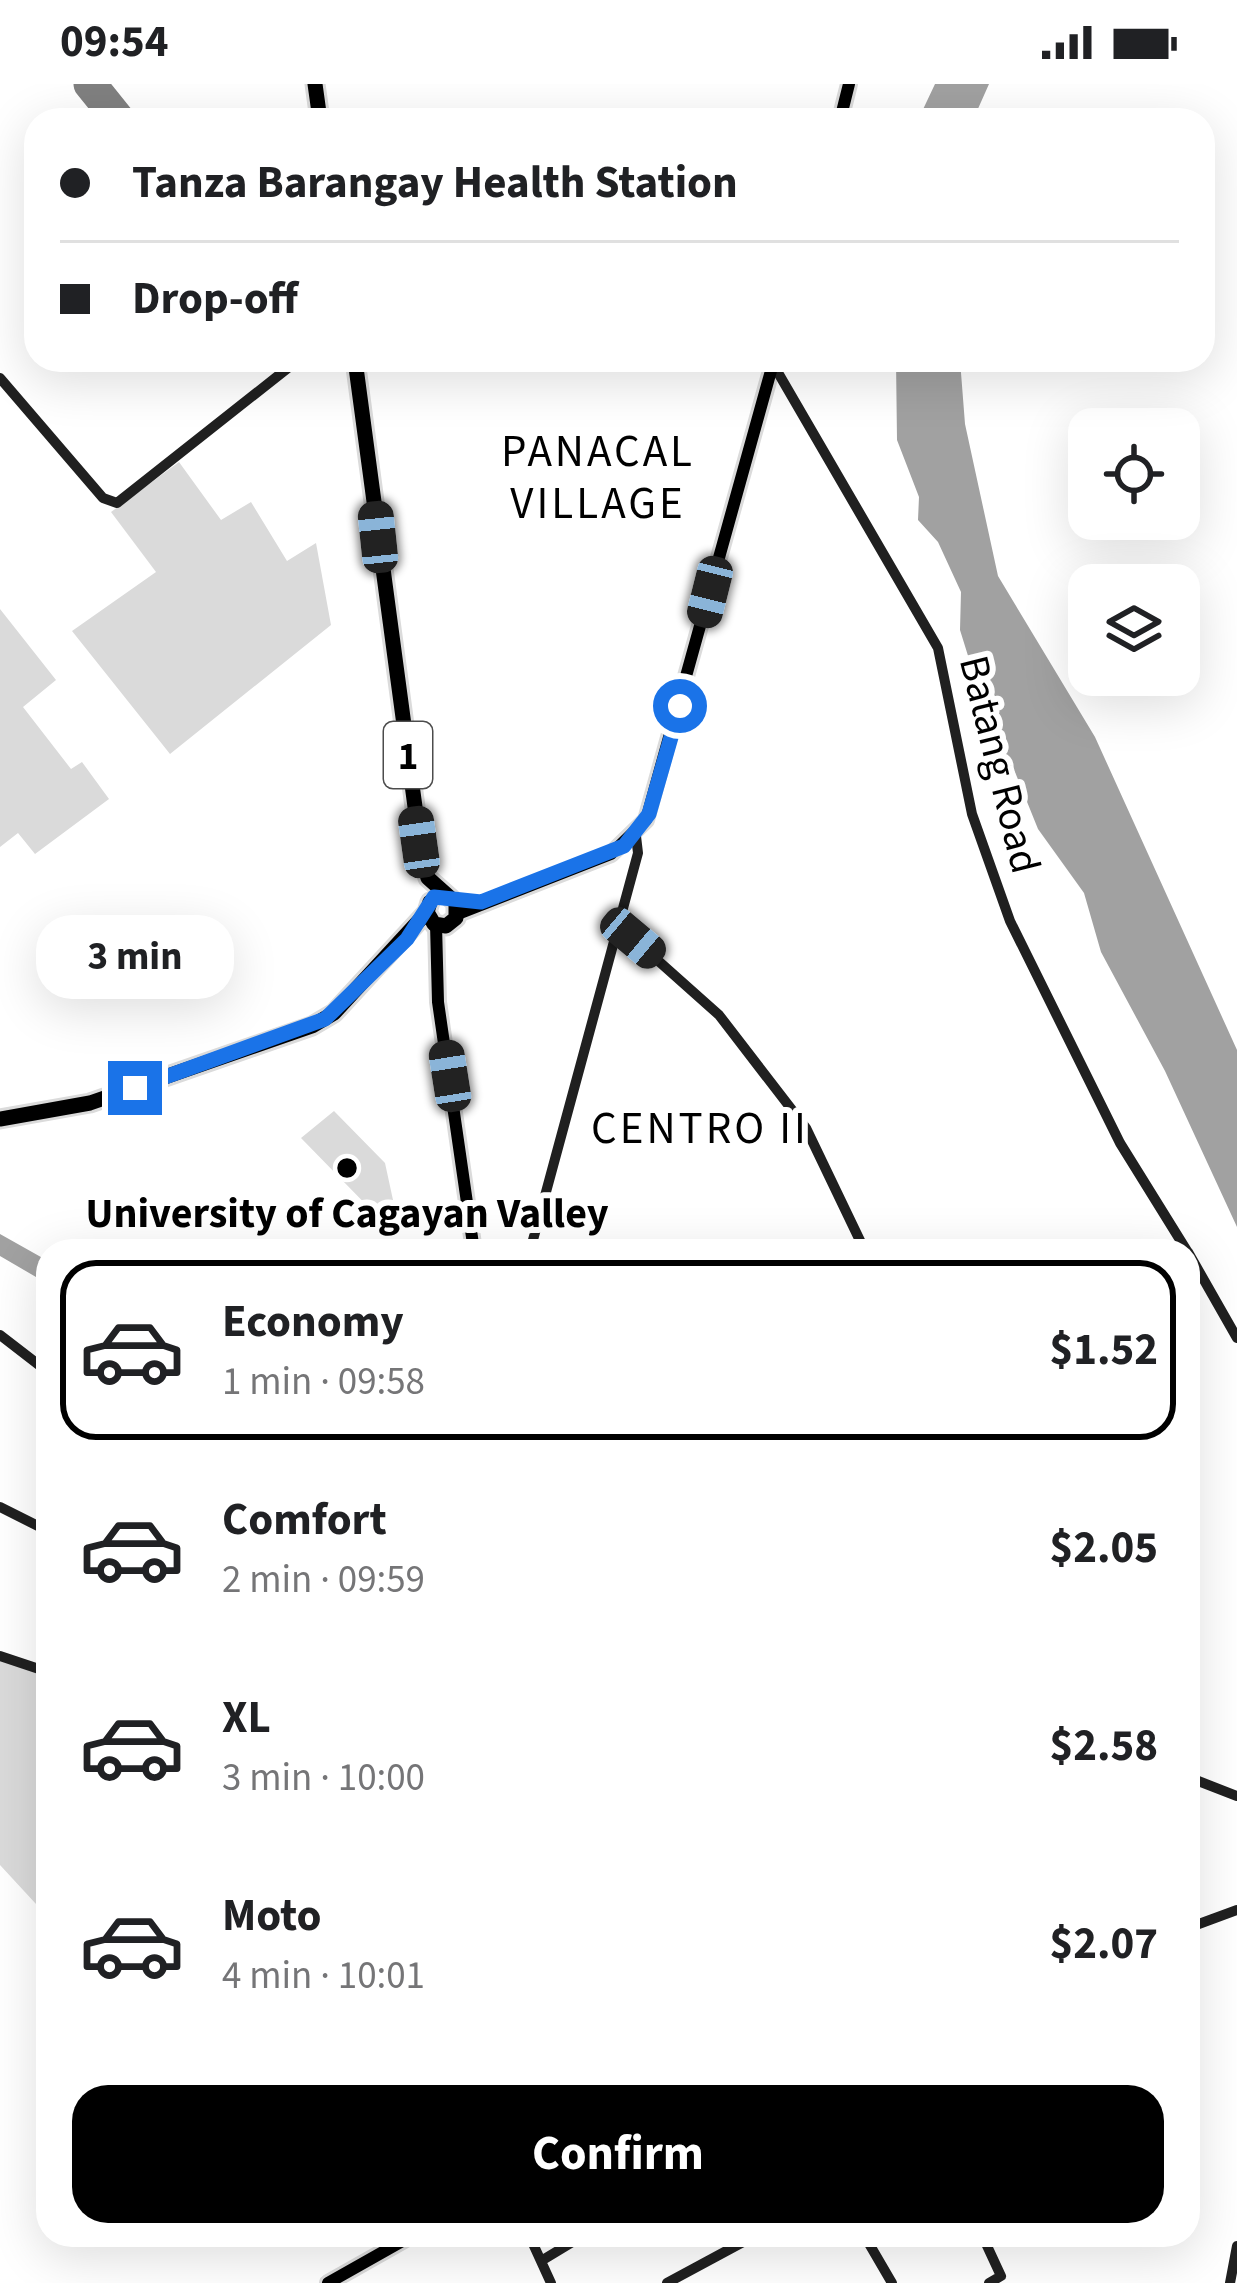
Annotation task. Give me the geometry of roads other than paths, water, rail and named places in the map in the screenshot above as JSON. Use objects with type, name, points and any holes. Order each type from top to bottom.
[{"type":"highway","name":"1","points":[[357,372],[422,859],[441,915]]},
{"type":"highway","points":[[0,1119],[74,1108],[312,1026],[334,1012],[412,933],[441,915]]},
{"type":"main road","points":[[441,915],[611,854],[636,836],[659,780],[771,372]]},
{"type":"main road","points":[[441,915],[438,999],[472,1239]]},
{"type":"main road","points":[[436,958],[441,915]]},
{"type":"main road","points":[[328,2283],[391,2247]]},
{"type":"street","points":[[0,378],[103,498],[118,503],[283,372]]},
{"type":"street","name":"Batang Road","points":[[780,372],[938,648],[972,814],[1010,921],[1129,1159],[1180,1239]]},
{"type":"street","points":[[533,1239],[638,853],[636,836]]},
{"type":"street","points":[[618,925],[719,1015],[806,1128],[860,1239]]},
{"type":"street","name":"Batang Road","points":[[1200,1273],[1237,1338]]},
{"type":"street","points":[[0,1334],[36,1362]]},
{"type":"street","points":[[0,1507],[36,1525]]},
{"type":"street","points":[[0,1656],[36,1668]]},
{"type":"street","points":[[1200,1782],[1237,1796]]},
{"type":"street","points":[[1200,1924],[1237,1910]]},
{"type":"street","points":[[1230,2283],[1237,2246]]},
{"type":"street","points":[[535,2247],[551,2283]]},
{"type":"street","points":[[541,2260],[563,2247]]},
{"type":"street","points":[[667,2283],[734,2247]]},
{"type":"street","points":[[871,2247],[892,2283]]},
{"type":"street","points":[[988,2247],[1001,2276],[989,2283]]},
{"type":"place","name":"University of Cagayan Valley","points":[[347,1168]]},
{"type":"district","name":"PANACAL VILLAGE","points":[[598,476]]},
{"type":"district","name":"CENTRO II","points":[[700,1127]]}]
